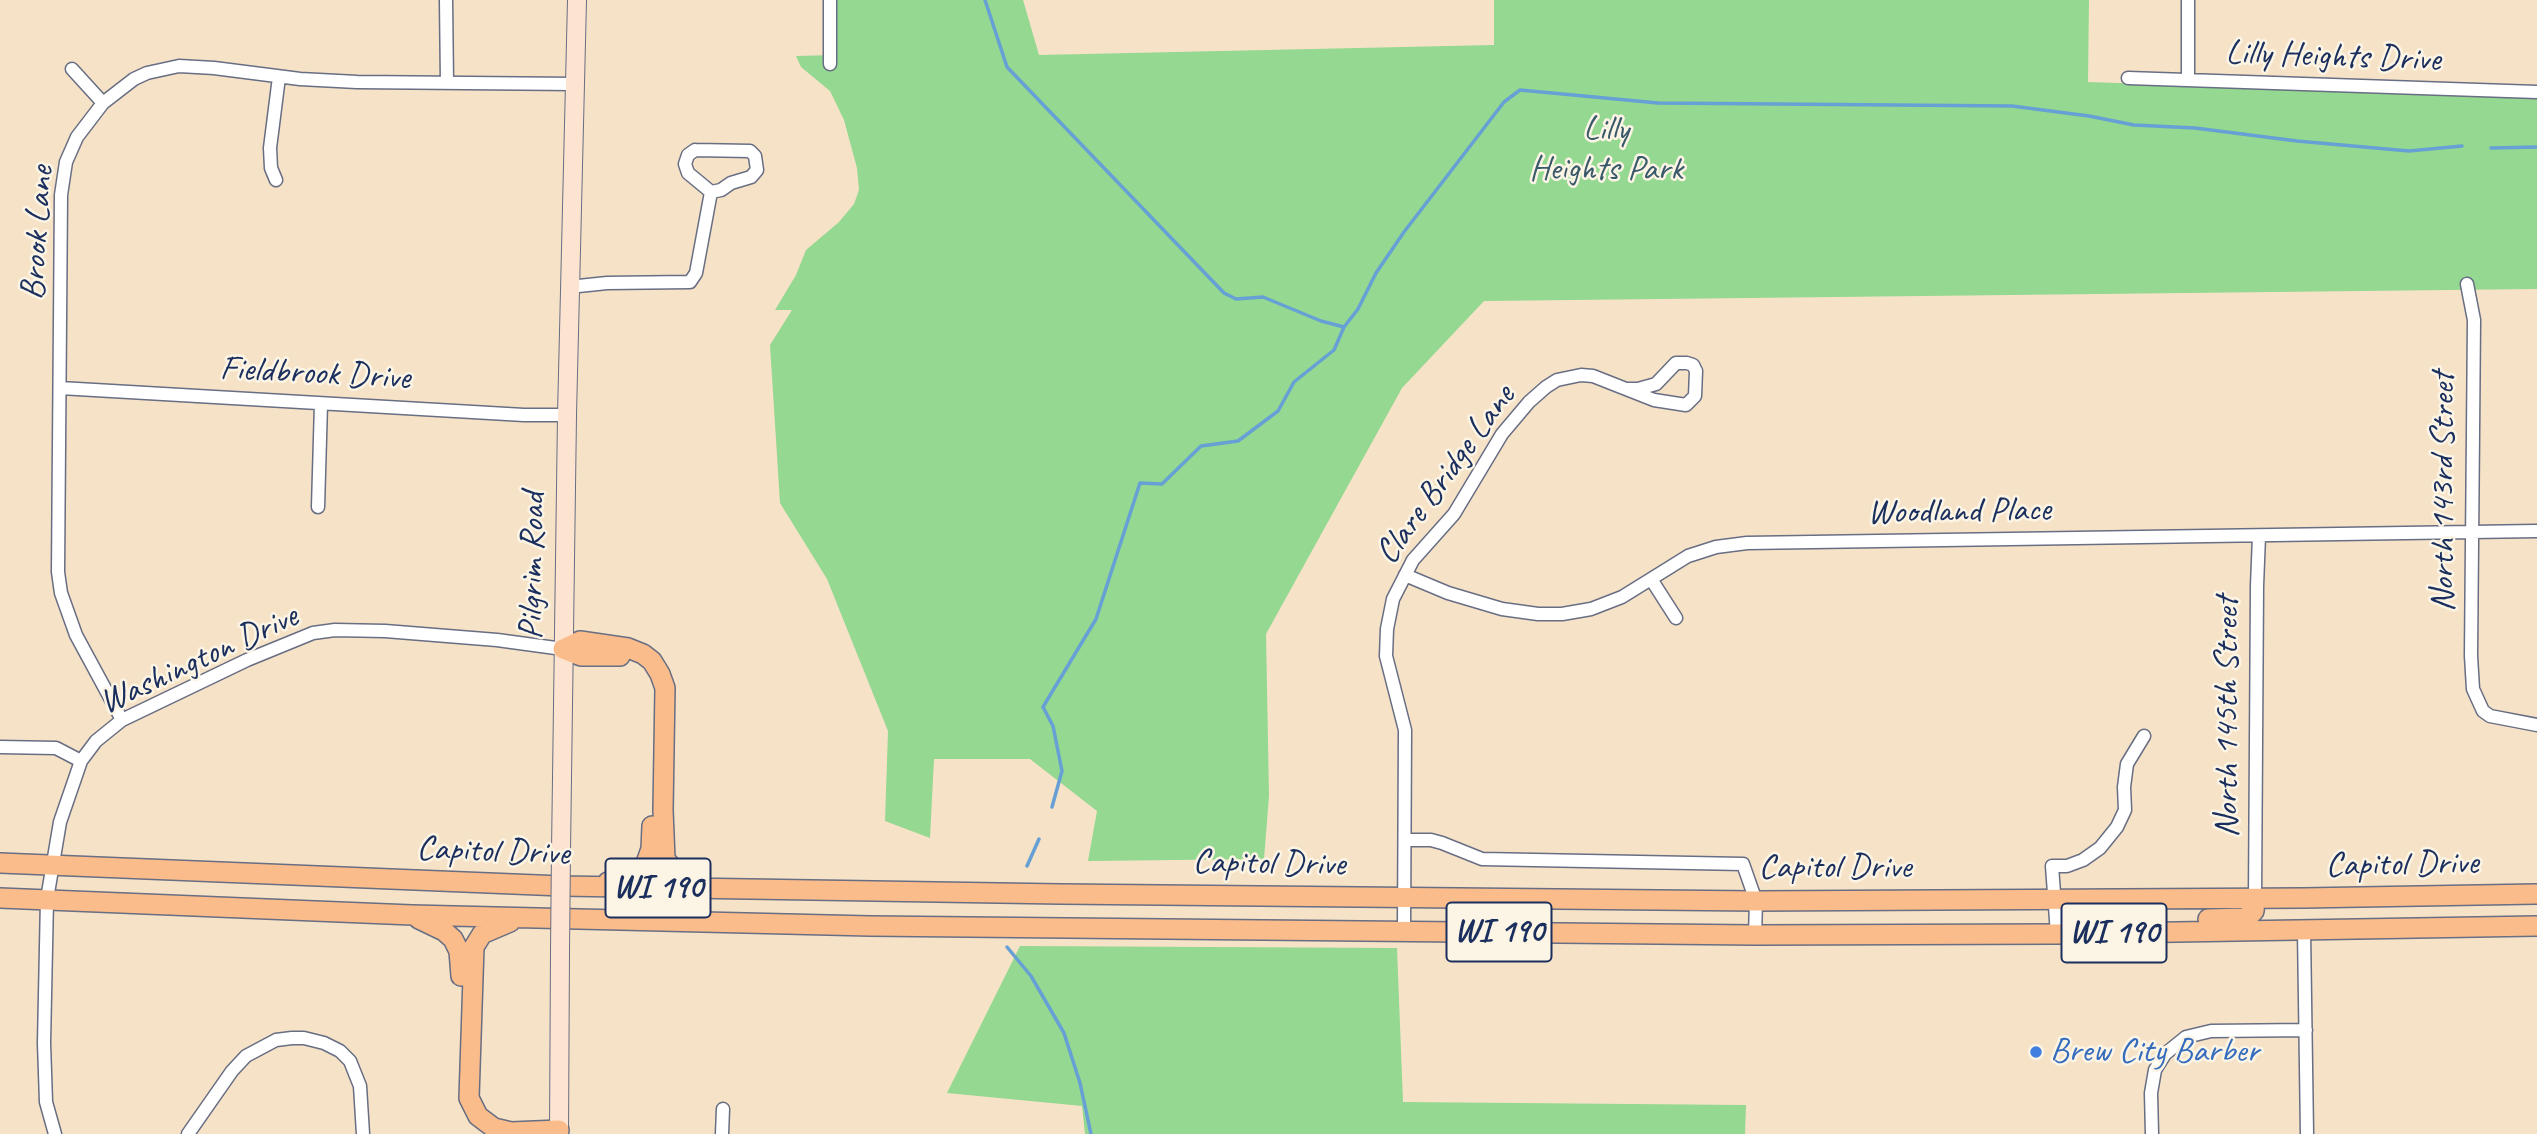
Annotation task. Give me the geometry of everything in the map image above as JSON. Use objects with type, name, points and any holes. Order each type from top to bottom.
[{"type":"main road","name":"Pilgrim Road","points":[[559,1132],[563,649],[577,0]]},
{"type":"main road","points":[[563,649],[580,641],[628,648],[652,661],[665,688],[665,859],[678,875],[711,889]]},
{"type":"main road","points":[[563,649],[581,656],[625,657],[641,666],[653,687],[652,827],[649,859],[645,866],[635,873],[593,887]]},
{"type":"main road","name":"Capitol Drive","points":[[0,863],[593,887],[1061,894],[1756,901],[2537,894]]},
{"type":"main road","points":[[247,908],[248,875]]},
{"type":"main road","points":[[1061,894],[1061,928]]},
{"type":"main road","points":[[2304,931],[2307,915],[2316,909],[2366,908],[2405,896]]},
{"type":"main road","name":"Capitol Drive","points":[[0,898],[518,919],[1061,928],[1755,935],[2057,934],[2537,926]]},
{"type":"main road","points":[[2118,933],[2156,921],[2244,918],[2254,911],[2255,898]]},
{"type":"main road","points":[[412,915],[444,931],[453,939],[459,951],[459,1090],[467,1119],[483,1134]]},
{"type":"main road","points":[[518,919],[481,934],[474,947],[469,1098],[478,1115],[494,1128],[511,1132],[559,1132]]},
{"type":"street","points":[[446,0],[447,83]]},
{"type":"street","points":[[830,0],[830,64]]},
{"type":"street","points":[[2188,0],[2188,80]]},
{"type":"street","name":"Brook Lane","points":[[122,720],[76,635],[61,593],[58,572],[63,177],[66,162],[77,137],[103,103],[134,79],[165,68],[215,68],[279,77],[356,82],[575,84]]},
{"type":"street","points":[[72,69],[103,103]]},
{"type":"street","points":[[276,180],[271,168],[270,148],[279,77]]},
{"type":"street","name":"Lilly Heights Drive","points":[[2128,78],[2537,92]]},
{"type":"street","points":[[695,150],[750,151],[755,156],[757,170],[751,177],[711,192],[688,173],[685,164],[688,155],[695,150]]},
{"type":"street","points":[[569,287],[607,283],[690,282],[696,273],[711,192]]},
{"type":"street","name":"North 143rd Street","points":[[2467,284],[2474,320],[2471,665],[2477,700],[2483,711],[2490,716],[2537,725]]},
{"type":"street","name":"Clare Bridge Lane","points":[[1404,931],[1405,730],[1386,656],[1393,599],[1413,560],[1454,514],[1502,434],[1529,402],[1546,387],[1557,380],[1581,375],[1593,376],[1654,401],[1686,405],[1695,396],[1696,371],[1693,365],[1676,363],[1656,383],[1638,389],[1626,389]]},
{"type":"street","name":"Fieldbrook Drive","points":[[60,388],[524,415],[567,415]]},
{"type":"street","points":[[317,507],[321,404]]},
{"type":"street","name":"Woodland Place","points":[[1405,575],[1426,585],[1502,609],[1562,614],[1591,608],[1622,597],[1688,556],[1716,547],[1747,543],[2537,531]]},
{"type":"street","name":"North 145th Street","points":[[2255,898],[2259,536]]},
{"type":"street","points":[[1651,579],[1676,618]]},
{"type":"street","name":"Washington Drive","points":[[0,747],[56,748],[81,761],[96,741],[122,720],[247,660],[313,634],[335,630],[497,640],[563,649]]},
{"type":"street","points":[[2057,934],[2052,866],[2067,866],[2083,860],[2100,848],[2117,827],[2125,810],[2127,764],[2144,736]]},
{"type":"street","points":[[54,1134],[46,1102],[44,1043],[47,899],[60,822],[81,761]]},
{"type":"street","points":[[1406,840],[1431,840],[1482,859],[1743,864],[1756,901],[1755,935]]},
{"type":"street","points":[[2304,931],[2307,1134]]},
{"type":"street","points":[[2151,1134],[2152,1082],[2155,1070],[2163,1057],[2186,1037],[2201,1032],[2306,1030]]},
{"type":"street","points":[[188,1134],[232,1071],[246,1056],[276,1040],[304,1038],[340,1051],[349,1061],[358,1077],[363,1134]]},
{"type":"street","points":[[722,1134],[723,1109]]},
{"type":"green space","name":"Lilly Heights Park","points":[[835,0],[1023,0],[1039,55],[1494,45],[1494,0],[2089,0],[2088,82],[2537,97],[2537,289],[1484,301],[1402,388],[1266,634],[1269,796],[1264,859],[1088,861],[1097,811],[1030,759],[934,759],[930,838],[885,821],[888,731],[827,579],[780,503],[770,345],[792,310],[775,310],[796,275],[806,250],[839,222],[854,204],[859,190],[857,168],[844,120],[830,91],[801,67],[796,56],[835,55]]},
{"type":"green space","points":[[1020,946],[1397,948],[1403,1102],[1746,1105],[1745,1134],[1085,1134],[1082,1106],[947,1093]]},
{"type":"waterway","points":[[985,0],[1007,67],[1224,293],[1236,299],[1263,297],[1321,321],[1344,327]]},
{"type":"waterway","points":[[1052,807],[1062,771],[1053,726],[1043,707],[1096,619],[1140,483],[1162,484],[1201,446],[1238,441],[1278,411],[1294,382],[1334,350],[1344,327],[1358,309],[1376,273],[1404,232],[1504,102],[1520,90],[1658,103],[2012,106],[2134,125],[2195,128],[2409,151],[2462,146]]},
{"type":"waterway","points":[[2491,148],[2537,147]]},
{"type":"waterway","points":[[1027,866],[1039,839]]},
{"type":"waterway","points":[[1007,947],[1031,976],[1064,1033],[1080,1083],[1091,1134]]},
{"type":"place","name":"Brew City Barber","points":[[2036,1052]]}]
